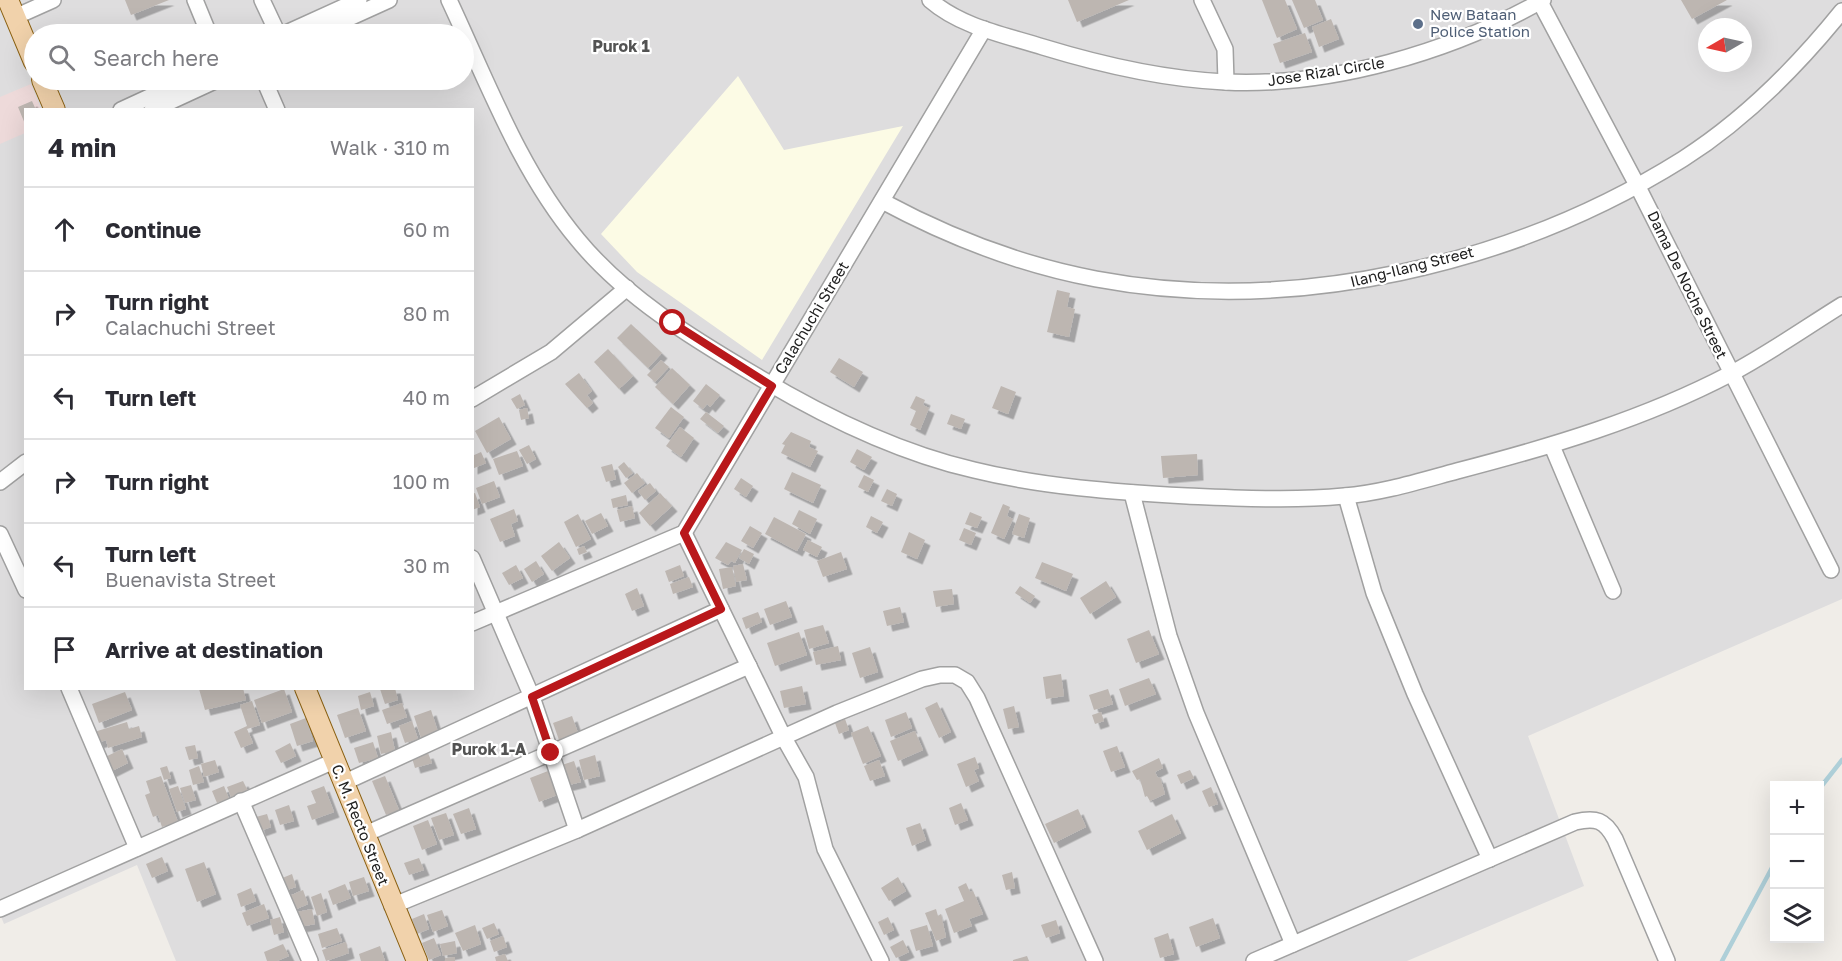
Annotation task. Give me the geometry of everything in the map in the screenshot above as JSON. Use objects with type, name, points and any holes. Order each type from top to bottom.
[{"type":"main road","points":[[11,8],[24,39]]},
{"type":"main road","points":[[46,90],[54,108]]},
{"type":"main road","name":"C. M. Recto Street","points":[[311,690],[334,761],[392,906],[417,961]]},
{"type":"street","points":[[11,8],[53,0]]},
{"type":"street","points":[[195,0],[205,24]]},
{"type":"street","points":[[262,0],[273,24]]},
{"type":"street","points":[[306,24],[359,0]]},
{"type":"street","points":[[336,24],[389,0]]},
{"type":"street","points":[[449,0],[460,24]]},
{"type":"street","name":"Jose Rizal Circle","points":[[930,0],[956,17],[984,29],[1141,72],[1226,82],[1297,79],[1407,58],[1473,34],[1542,1]]},
{"type":"street","points":[[1202,0],[1225,49],[1226,82]]},
{"type":"street","name":"Dama De Noche Street","points":[[1542,1],[1831,570]]},
{"type":"street","name":"Ilang-Ilang Street","points":[[882,201],[964,241],[1094,278],[1177,289],[1269,289],[1362,281],[1441,262],[1534,231],[1637,185],[1684,158],[1753,105],[1815,44],[1842,11]]},
{"type":"street","name":"Calachuchi Street","points":[[684,533],[984,29]]},
{"type":"street","points":[[474,53],[507,124],[554,206],[577,239],[627,288],[708,347],[772,386],[849,427],[919,454],[974,470],[1023,480],[1132,493],[1282,498],[1346,496],[1424,480],[1552,446],[1670,402],[1731,374],[1842,305]]},
{"type":"street","points":[[125,108],[164,90]]},
{"type":"street","points":[[156,108],[195,90]]},
{"type":"street","points":[[268,90],[276,108]]},
{"type":"street","points":[[474,398],[551,352],[627,288]]},
{"type":"street","points":[[1552,446],[1613,591]]},
{"type":"street","points":[[0,482],[24,464]]},
{"type":"street","points":[[1132,493],[1169,636],[1196,713],[1293,944]]},
{"type":"street","points":[[1346,496],[1374,593],[1414,694],[1490,859]]},
{"type":"street","points":[[474,621],[684,533],[784,738],[806,777],[825,849],[881,961]]},
{"type":"street","points":[[0,534],[24,586]]},
{"type":"street","points":[[474,562],[532,697],[577,830]]},
{"type":"street","points":[[343,783],[721,609]]},
{"type":"street","points":[[363,835],[749,666]]},
{"type":"street","points":[[392,906],[577,830],[922,679],[940,675],[955,675],[967,682],[977,698],[1095,961]]},
{"type":"street","points":[[70,690],[137,848]]},
{"type":"street","points":[[0,909],[334,761]]},
{"type":"street","points":[[241,801],[310,961]]},
{"type":"street","points":[[1254,961],[1575,822],[1600,820],[1606,824],[1615,839],[1667,961]]},
{"type":"shaded area","points":[[0,0],[1842,0],[1842,599],[1528,736],[1584,886],[1407,961],[176,961],[137,865],[4,924],[0,914]]},
{"type":"shaded area","points":[[738,76],[784,150],[903,126],[762,360],[637,272],[601,234]]},
{"type":"shaded area","points":[[24,87],[24,90],[33,90],[41,108],[24,108],[24,133],[0,144],[0,97]]},
{"type":"building","points":[[125,0],[169,0],[131,15]]},
{"type":"building","points":[[1068,0],[1129,0],[1077,22]]},
{"type":"building","points":[[1262,0],[1285,0],[1297,29],[1277,38]]},
{"type":"building","points":[[1292,0],[1315,0],[1323,20],[1304,28]]},
{"type":"building","points":[[1681,0],[1727,0],[1692,19]]},
{"type":"building","points":[[1331,19],[1339,39],[1319,47],[1312,27]]},
{"type":"building","points":[[1305,33],[1312,52],[1280,63],[1273,44]]},
{"type":"building","points":[[32,101],[35,108],[24,108],[24,122],[18,107]]},
{"type":"building","points":[[1057,290],[1070,293],[1067,307],[1075,309],[1069,337],[1047,332]]},
{"type":"building","points":[[631,324],[662,353],[648,368],[617,338]]},
{"type":"building","points":[[608,349],[633,376],[619,389],[594,362]]},
{"type":"building","points":[[839,358],[863,372],[854,387],[830,372]]},
{"type":"building","points":[[661,360],[669,367],[655,382],[647,375]]},
{"type":"building","points":[[672,368],[690,385],[673,404],[655,387]]},
{"type":"building","points":[[579,373],[592,391],[587,395],[593,403],[587,408],[565,384]]},
{"type":"building","points":[[706,384],[720,395],[710,407],[707,404],[703,409],[693,401]]},
{"type":"building","points":[[1001,386],[1016,392],[1008,414],[992,408]]},
{"type":"building","points":[[520,394],[525,405],[517,409],[511,399]]},
{"type":"building","points":[[916,396],[925,400],[923,405],[929,408],[920,430],[910,425],[916,411],[910,408]]},
{"type":"building","points":[[671,407],[684,417],[669,438],[655,428]]},
{"type":"building","points":[[527,408],[529,418],[521,420],[519,410]]},
{"type":"building","points":[[706,412],[724,426],[718,433],[700,419]]},
{"type":"building","points":[[951,414],[965,419],[961,429],[947,424]]},
{"type":"building","points":[[499,417],[511,439],[487,453],[475,431]]},
{"type":"building","points":[[680,427],[694,438],[681,457],[666,446]]},
{"type":"building","points":[[791,432],[811,441],[809,447],[818,451],[810,467],[781,453],[785,445],[782,444]]},
{"type":"building","points":[[529,445],[536,459],[527,464],[519,450]]},
{"type":"building","points":[[857,449],[872,457],[864,470],[850,462]]},
{"type":"building","points":[[517,451],[523,466],[499,475],[493,459]]},
{"type":"building","points":[[481,452],[486,463],[474,468],[474,455]]},
{"type":"building","points":[[1197,454],[1198,475],[1163,478],[1161,456]]},
{"type":"building","points":[[624,462],[633,473],[626,478],[618,467]]},
{"type":"building","points":[[612,464],[616,479],[606,482],[601,467]]},
{"type":"building","points":[[792,472],[821,485],[813,503],[784,489]]},
{"type":"building","points":[[637,473],[645,483],[632,493],[624,483]]},
{"type":"building","points":[[864,475],[874,480],[868,492],[858,487]]},
{"type":"building","points":[[741,478],[753,486],[746,497],[734,489]]},
{"type":"building","points":[[494,481],[500,497],[482,504],[476,488]]},
{"type":"building","points":[[650,483],[656,491],[645,500],[638,491]]},
{"type":"building","points":[[887,489],[897,494],[892,506],[881,501]]},
{"type":"building","points":[[474,493],[480,507],[474,509]]},
{"type":"building","points":[[660,493],[672,506],[650,526],[639,513]]},
{"type":"building","points":[[626,495],[628,505],[613,508],[611,499]]},
{"type":"building","points":[[1003,504],[1010,507],[1007,516],[1013,519],[1004,539],[991,533]]},
{"type":"building","points":[[632,506],[635,518],[620,522],[617,510]]},
{"type":"building","points":[[514,509],[518,521],[511,524],[515,536],[500,542],[490,519]]},
{"type":"building","points":[[799,510],[817,519],[810,534],[792,524]]},
{"type":"building","points":[[970,512],[982,517],[977,528],[965,524]]},
{"type":"building","points":[[601,513],[608,526],[592,534],[585,521]]},
{"type":"building","points":[[578,514],[591,539],[576,547],[564,522]]},
{"type":"building","points":[[1019,514],[1030,518],[1024,538],[1012,534]]},
{"type":"building","points":[[871,516],[883,522],[877,533],[866,527]]},
{"type":"building","points":[[774,517],[806,534],[797,551],[765,534]]},
{"type":"building","points":[[750,526],[762,533],[753,548],[741,541]]},
{"type":"building","points":[[964,528],[976,533],[971,545],[959,540]]},
{"type":"building","points":[[909,532],[925,540],[917,559],[901,552]]},
{"type":"building","points":[[808,540],[822,547],[817,557],[803,550]]},
{"type":"building","points":[[559,542],[570,558],[552,571],[541,556]]},
{"type":"building","points":[[726,542],[742,550],[735,563],[731,561],[728,565],[715,558]]},
{"type":"building","points":[[584,546],[587,552],[579,555],[577,549]]},
{"type":"building","points":[[744,549],[754,554],[749,564],[739,558]]},
{"type":"building","points":[[841,552],[847,569],[823,577],[817,561]]},
{"type":"building","points":[[536,561],[544,574],[532,582],[524,569]]},
{"type":"building","points":[[1042,562],[1073,574],[1066,591],[1035,578]]},
{"type":"building","points":[[743,564],[747,580],[736,582],[733,566]]},
{"type":"building","points":[[516,565],[523,578],[509,585],[502,573]]},
{"type":"building","points":[[680,565],[684,576],[669,582],[665,571]]},
{"type":"building","points":[[732,567],[736,586],[723,589],[719,569]]},
{"type":"building","points":[[689,577],[693,587],[673,594],[670,584]]},
{"type":"building","points":[[1106,581],[1116,597],[1090,614],[1080,598]]},
{"type":"building","points":[[1020,586],[1035,596],[1030,603],[1015,593]]},
{"type":"building","points":[[637,588],[644,606],[632,611],[625,594]]},
{"type":"building","points":[[952,589],[954,604],[936,607],[933,591]]},
{"type":"building","points":[[786,601],[792,617],[770,625],[764,609]]},
{"type":"building","points":[[900,607],[904,622],[887,626],[883,611]]},
{"type":"building","points":[[758,612],[762,622],[746,629],[742,618]]},
{"type":"building","points":[[823,625],[829,643],[809,649],[804,630]]},
{"type":"building","points":[[1149,630],[1159,654],[1136,663],[1127,639]]},
{"type":"building","points":[[799,632],[807,655],[775,666],[767,643]]},
{"type":"building","points":[[838,646],[841,660],[816,665],[813,652]]},
{"type":"building","points":[[870,647],[878,672],[860,678],[852,653]]},
{"type":"building","points":[[1061,674],[1064,696],[1046,699],[1043,677]]},
{"type":"building","points":[[1149,678],[1156,694],[1125,706],[1119,689]]},
{"type":"building","points":[[802,686],[806,704],[784,708],[780,691]]},
{"type":"building","points":[[1108,689],[1113,704],[1094,710],[1089,695]]},
{"type":"building","points":[[199,690],[244,690],[246,700],[205,710]]},
{"type":"building","points":[[284,690],[292,712],[262,723],[254,700]]},
{"type":"building","points":[[380,690],[396,690],[398,700],[385,704]]},
{"type":"building","points":[[125,692],[132,710],[99,723],[92,704]]},
{"type":"building","points":[[370,692],[374,706],[361,710],[358,696]]},
{"type":"building","points":[[252,701],[260,725],[247,729],[253,743],[241,748],[234,732],[247,726],[240,705]]},
{"type":"building","points":[[937,702],[951,732],[939,738],[925,708]]},
{"type":"building","points":[[402,703],[407,717],[387,724],[382,710]]},
{"type":"building","points":[[1014,706],[1019,727],[1008,729],[1003,709]]},
{"type":"building","points":[[358,708],[366,731],[345,738],[337,715]]},
{"type":"building","points":[[431,710],[438,732],[421,738],[414,716]]},
{"type":"building","points":[[906,712],[912,728],[891,737],[885,720]]},
{"type":"building","points":[[1101,712],[1104,721],[1095,724],[1092,715]]},
{"type":"building","points":[[572,716],[578,733],[559,740],[553,723]]},
{"type":"building","points":[[306,718],[313,741],[297,746],[290,724]]},
{"type":"building","points":[[845,719],[849,730],[839,734],[835,723]]},
{"type":"building","points":[[412,721],[418,739],[405,743],[399,726]]},
{"type":"building","points":[[127,722],[129,729],[139,726],[142,737],[108,748],[106,740],[98,743],[94,732]]},
{"type":"building","points":[[868,726],[881,756],[863,764],[851,733]]},
{"type":"building","points":[[915,731],[923,750],[898,761],[890,741]]},
{"type":"building","points":[[391,732],[395,751],[381,754],[377,736]]},
{"type":"building","points":[[373,742],[378,758],[359,763],[354,748]]},
{"type":"building","points":[[290,743],[296,756],[281,763],[275,751]]},
{"type":"building","points":[[195,745],[198,758],[189,760],[185,747]]},
{"type":"building","points":[[1117,746],[1125,767],[1111,772],[1103,751]]},
{"type":"building","points":[[122,749],[128,763],[108,773],[101,759]]},
{"type":"building","points":[[428,753],[432,763],[415,768],[412,758]]},
{"type":"building","points":[[595,755],[600,776],[584,780],[579,760]]},
{"type":"building","points":[[975,757],[979,768],[974,770],[979,781],[966,787],[957,764]]},
{"type":"building","points":[[1159,758],[1163,768],[1155,772],[1158,778],[1160,777],[1165,794],[1150,801],[1147,796],[1145,797],[1140,779],[1137,780],[1132,771]]},
{"type":"building","points":[[215,760],[219,772],[204,777],[201,764]]},
{"type":"building","points":[[879,760],[885,776],[870,781],[864,766]]},
{"type":"building","points":[[574,761],[581,782],[565,786],[559,766]]},
{"type":"building","points":[[167,766],[171,778],[164,780],[160,768]]},
{"type":"building","points":[[199,766],[204,782],[193,785],[189,770]]},
{"type":"building","points":[[1190,770],[1194,778],[1181,784],[1177,775]]},
{"type":"building","points":[[548,771],[557,795],[539,802],[530,778]]},
{"type":"building","points":[[161,776],[178,822],[162,827],[158,815],[153,817],[145,795],[150,793],[146,781]]},
{"type":"building","points":[[385,776],[399,810],[386,815],[372,781]]},
{"type":"building","points":[[243,781],[248,791],[231,797],[227,787]]},
{"type":"building","points":[[191,785],[196,800],[185,803],[180,788]]},
{"type":"building","points":[[178,786],[186,809],[177,812],[169,789]]},
{"type":"building","points":[[224,786],[229,799],[217,803],[212,791]]},
{"type":"building","points":[[324,786],[334,812],[312,820],[307,806],[316,803],[311,791]]},
{"type":"building","points":[[1211,787],[1218,804],[1209,807],[1202,791]]},
{"type":"building","points":[[961,803],[968,820],[955,825],[949,808]]},
{"type":"building","points":[[289,805],[294,821],[280,825],[275,810]]},
{"type":"building","points":[[469,808],[476,829],[461,834],[453,814]]},
{"type":"building","points":[[1078,809],[1086,827],[1054,843],[1045,824]]},
{"type":"building","points":[[446,813],[454,835],[439,840],[431,818]]},
{"type":"building","points":[[267,814],[271,827],[260,831],[256,817]]},
{"type":"building","points":[[1172,814],[1181,833],[1147,850],[1138,831]]},
{"type":"building","points":[[428,820],[437,844],[422,850],[413,826]]},
{"type":"building","points":[[920,823],[926,840],[912,846],[906,828]]},
{"type":"building","points":[[162,857],[168,871],[152,878],[146,864]]},
{"type":"building","points":[[419,858],[424,870],[409,875],[404,863]]},
{"type":"building","points":[[204,862],[216,894],[197,902],[185,869]]},
{"type":"building","points":[[1012,872],[1015,888],[1006,890],[1002,875]]},
{"type":"building","points":[[292,874],[296,887],[284,891],[280,879]]},
{"type":"building","points":[[364,877],[369,891],[353,896],[349,882]]},
{"type":"building","points":[[898,877],[906,891],[889,901],[881,888]]},
{"type":"building","points":[[966,883],[970,892],[973,891],[983,914],[969,919],[972,926],[954,933],[945,909],[964,901],[958,887]]},
{"type":"building","points":[[345,884],[351,898],[333,905],[328,891]]},
{"type":"building","points":[[251,888],[256,901],[241,907],[237,894]]},
{"type":"building","points":[[303,890],[308,904],[292,911],[287,897]]},
{"type":"building","points":[[321,893],[327,912],[317,916],[311,897]]},
{"type":"building","points":[[264,904],[269,918],[247,926],[242,913]]},
{"type":"building","points":[[312,909],[315,924],[300,927],[297,912]]},
{"type":"building","points":[[936,909],[938,916],[941,914],[946,937],[936,941],[925,913]]},
{"type":"building","points":[[442,910],[448,926],[433,932],[427,915]]},
{"type":"building","points":[[424,914],[429,929],[417,934],[412,919]]},
{"type":"building","points":[[280,917],[284,932],[274,935],[270,920]]},
{"type":"building","points":[[888,917],[894,930],[884,935],[878,922]]},
{"type":"building","points":[[1213,918],[1220,938],[1196,947],[1189,927]]},
{"type":"building","points":[[1056,920],[1060,933],[1046,938],[1041,925]]},
{"type":"building","points":[[494,923],[499,934],[487,939],[482,928]]},
{"type":"building","points":[[475,925],[481,944],[463,951],[455,933]]},
{"type":"building","points":[[927,925],[933,946],[916,951],[910,930]]},
{"type":"building","points":[[337,928],[342,941],[322,948],[318,934]]},
{"type":"building","points":[[1168,933],[1174,954],[1160,958],[1154,938]]},
{"type":"building","points":[[503,936],[507,947],[494,952],[490,941]]},
{"type":"building","points":[[434,938],[441,955],[429,960],[422,943]]},
{"type":"building","points":[[903,940],[909,952],[896,958],[890,947]]},
{"type":"building","points":[[455,941],[457,953],[443,956],[440,944]]},
{"type":"building","points":[[346,942],[349,953],[326,961],[322,950]]},
{"type":"building","points":[[283,944],[289,956],[277,961],[267,961],[264,952]]},
{"type":"building","points":[[380,946],[385,961],[361,961],[359,954]]},
{"type":"building","points":[[505,954],[508,961],[496,961],[495,957]]},
{"type":"building","points":[[1027,956],[1029,961],[1013,961],[1013,960]]},
{"type":"building","points":[[455,957],[455,961],[445,961],[445,958]]},
{"type":"waterway","points":[[1824,783],[1842,760]]},
{"type":"waterway","points":[[1722,961],[1770,871]]},
{"type":"place","name":"New Bataan Police Station","points":[[1418,24]]},
{"type":"district","name":"Purok 1","points":[[621,46]]},
{"type":"district","name":"Purok 1-A","points":[[489,749]]},
{"type":"route","points":[[551,753],[532,697],[721,609],[684,533],[772,386],[673,323]]}]
